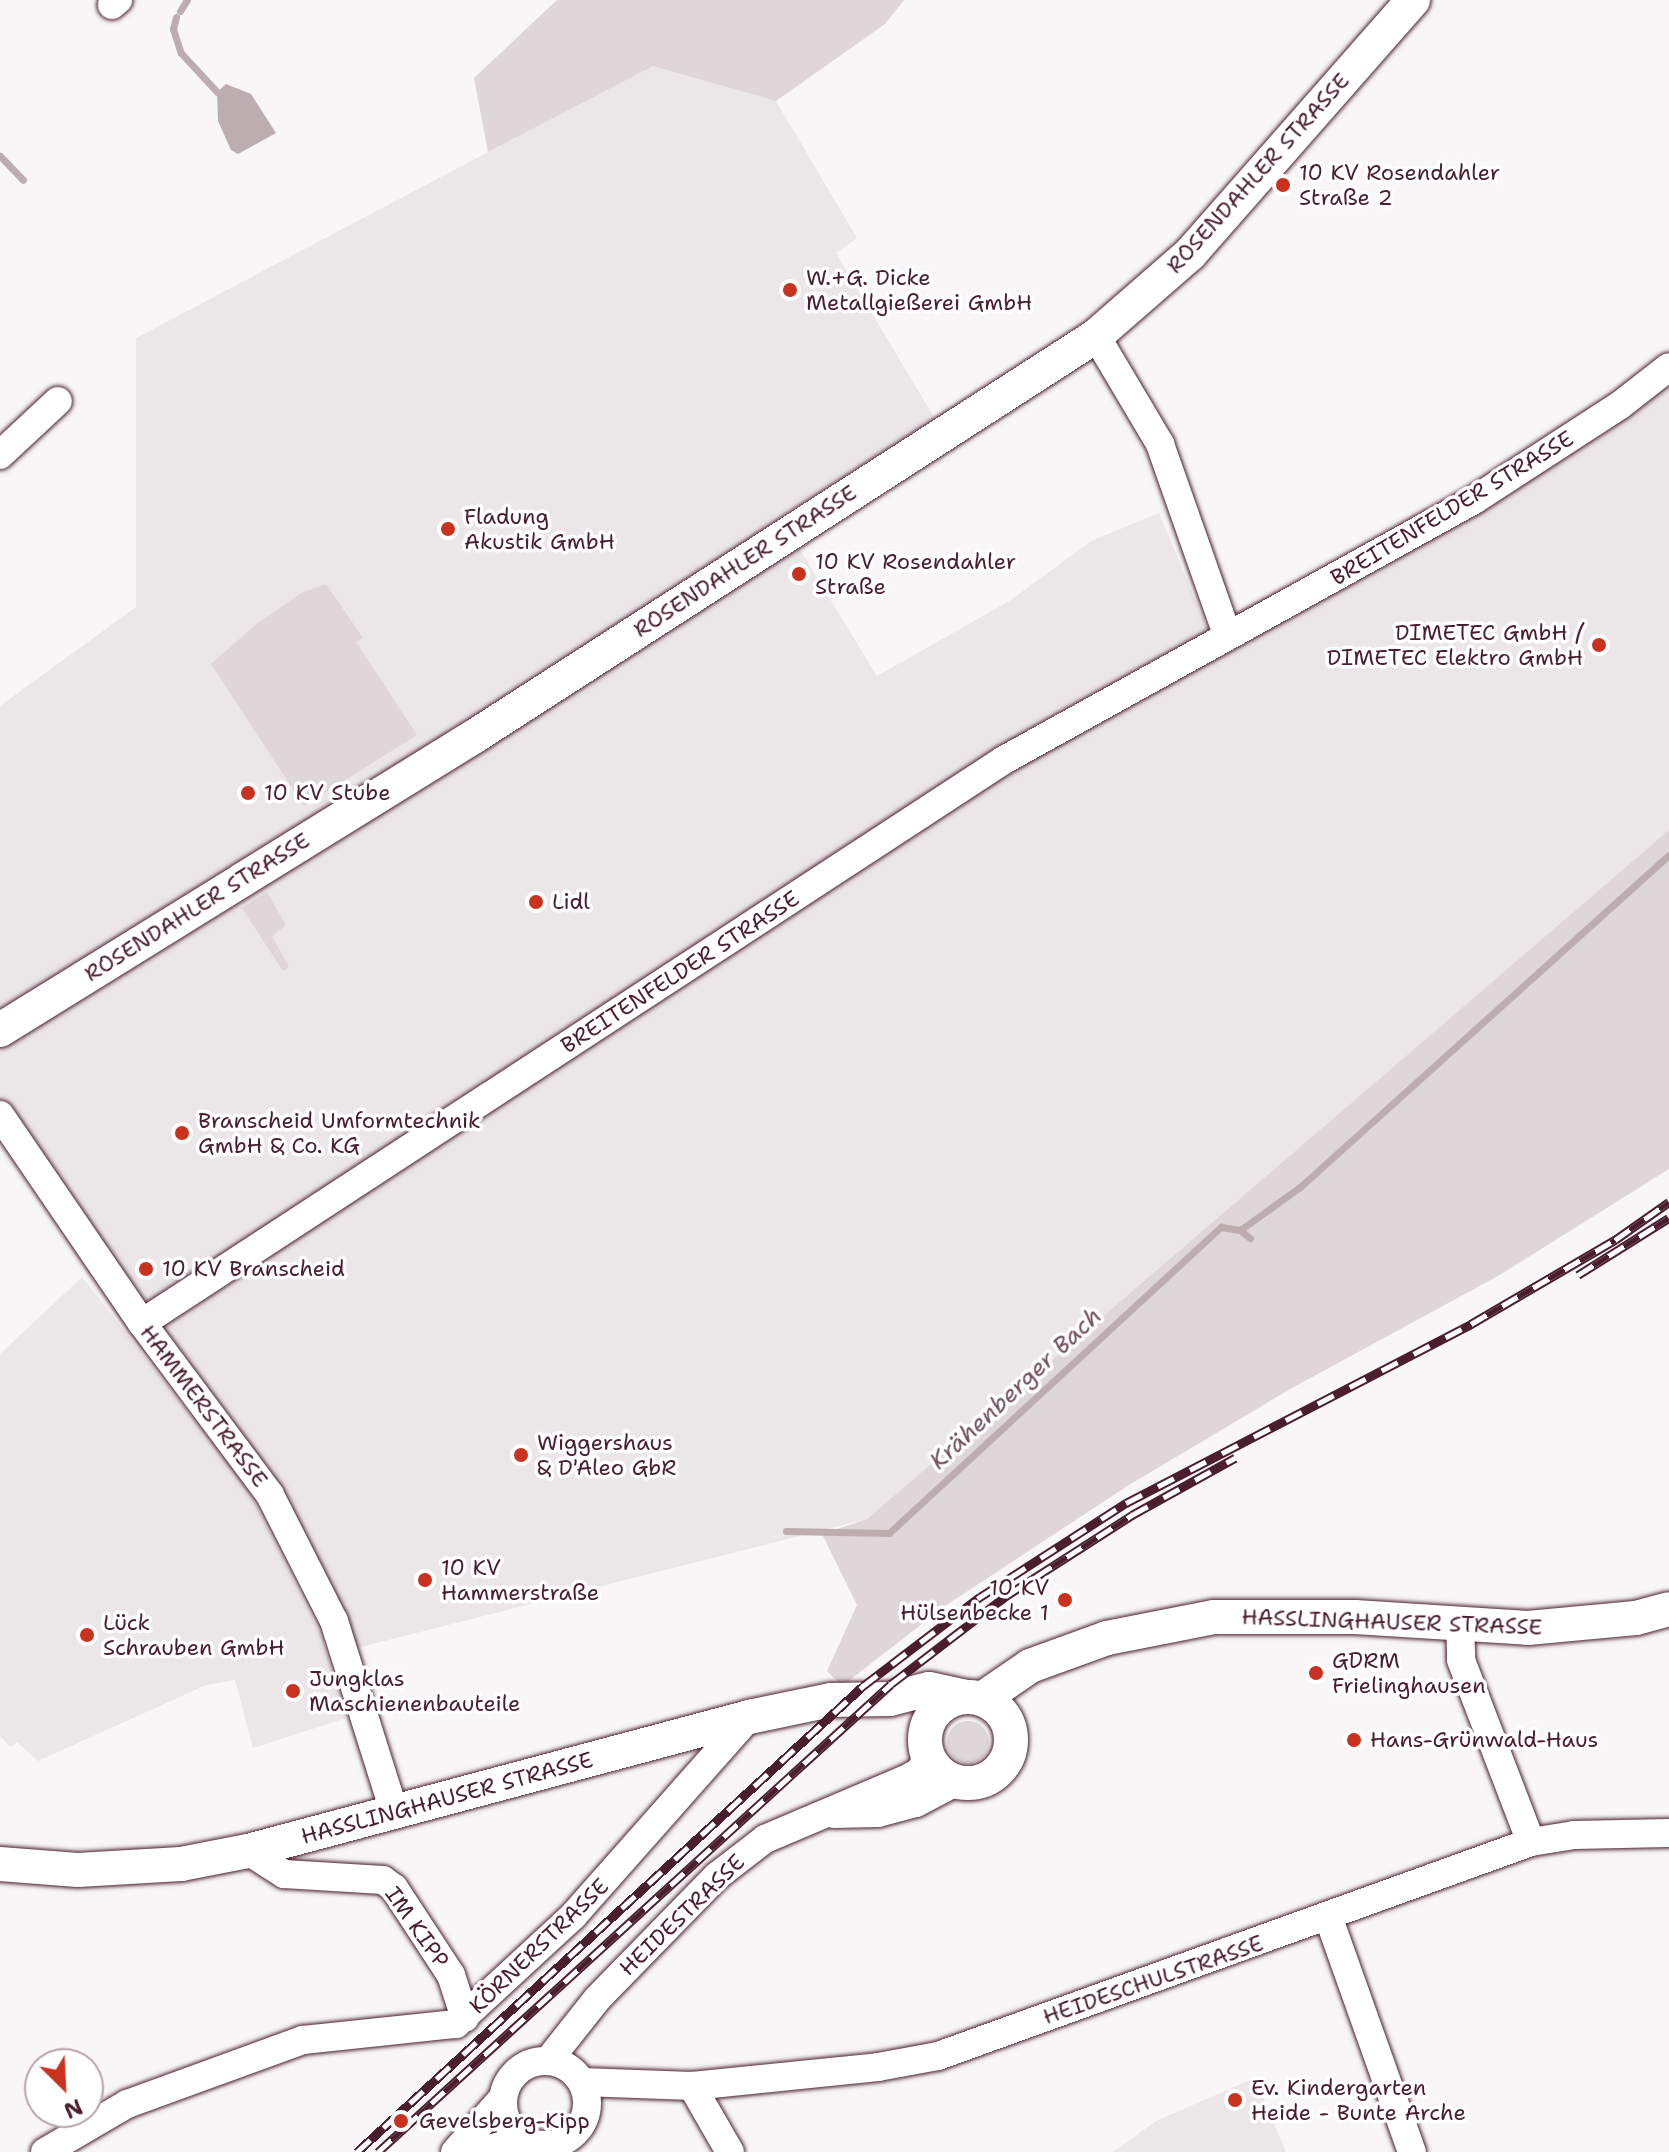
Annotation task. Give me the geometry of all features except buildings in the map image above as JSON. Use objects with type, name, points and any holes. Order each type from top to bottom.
[{"type":"main road","name":"ROSENDAHLER STRASSE","points":[[0,1030],[475,736],[1096,336],[1190,254],[1413,0]]},
{"type":"main road","name":"HASSLINGHAUSER STRASSE","points":[[0,1864],[121,1870],[248,1851],[749,1717],[831,1700],[890,1699],[929,1689],[986,1706],[1071,1652],[1141,1630],[1214,1617],[1572,1626],[1669,1609]]},
{"type":"main road","points":[[890,1699],[927,1744],[939,1773],[956,1782],[986,1779],[1002,1767],[1011,1740],[986,1706],[945,1703],[927,1744]]},
{"type":"street","points":[[1096,336],[1160,444],[1227,634]]},
{"type":"street","name":"BREITENFELDER STRASSE","points":[[142,1323],[1004,760],[1474,500],[1619,406],[1669,367]]},
{"type":"street","points":[[0,455],[58,401]]},
{"type":"street","name":"HAMMERSTRASSE","points":[[0,1115],[142,1323],[226,1429],[303,1553],[334,1621],[394,1811]]},
{"type":"street","points":[[1460,1623],[1461,1660],[1531,1842]]},
{"type":"street","name":"KÖRNERSTRASSE","points":[[45,2152],[127,2104],[303,2040],[443,2029],[465,2018],[573,1916],[749,1717]]},
{"type":"street","name":"HEIDESTRASSE","points":[[581,2134],[587,2100],[568,2071],[598,1998],[717,1876],[765,1839],[813,1815],[919,1772],[927,1744]]},
{"type":"street","name":"HEIDESTRASSE","points":[[813,1815],[878,1813],[916,1803],[956,1782]]},
{"type":"street","name":"HEIDESCHULSTRASSE","points":[[568,2071],[627,2086],[692,2086],[878,2067],[938,2056],[1329,1919],[1531,1842],[1574,1835],[1669,1833]]},
{"type":"street","name":"IM KIPP","points":[[248,1851],[284,1874],[383,1880],[394,1888],[451,1975],[465,2018]]},
{"type":"street","points":[[1329,1919],[1412,2152]]},
{"type":"street","points":[[455,2152],[503,2098],[514,2075],[568,2071]]},
{"type":"street","points":[[479,2152],[538,2145],[581,2134],[627,2086]]},
{"type":"street","points":[[692,2086],[730,2152]]},
{"type":"street","points":[[503,2098],[505,2117],[538,2145]]},
{"type":"shaded area","points":[[557,0],[904,0],[885,24],[776,101],[653,66],[488,152],[474,78]]},
{"type":"shaded area","points":[[653,65],[776,101],[857,238],[836,253],[935,419],[780,517],[877,676],[1011,600],[1091,541],[1159,513],[1206,626],[1542,464],[1669,365],[1669,830],[867,1519],[333,1654],[259,1497],[139,1346],[0,1141],[0,706],[136,607],[136,338]]},
{"type":"shaded area","points":[[226,84],[251,94],[276,133],[238,154],[231,150],[218,121],[217,92]]},
{"type":"shaded area","points":[[326,584],[363,638],[356,642],[417,735],[304,806],[211,664],[254,626],[301,593]]},
{"type":"shaded area","points":[[1669,830],[1669,1169],[1498,1276],[1292,1388],[1129,1485],[945,1606],[842,1686],[827,1671],[857,1605],[822,1534],[867,1519]]},
{"type":"shaded area","points":[[267,892],[286,925],[272,936],[289,967],[283,971],[242,908]]},
{"type":"shaded area","points":[[82,1277],[247,1487],[321,1635],[346,1718],[253,1748],[235,1680],[206,1685],[38,1761],[17,1742],[10,1747],[0,1736],[0,1354]]},
{"type":"shaded area","points":[[968,1721],[983,1727],[989,1742],[983,1757],[968,1763],[953,1757],[947,1742],[953,1727]]},
{"type":"shaded area","name":"Ev. Kindergarten Heide - Bunte Arche","points":[[1255,2078],[1286,2152],[1113,2152],[1156,2121]]},
{"type":"waterway","points":[[180,11],[187,0]]},
{"type":"waterway","points":[[176,17],[173,29],[181,53],[217,92]]},
{"type":"waterway","points":[[0,156],[23,180]]},
{"type":"waterway","points":[[1240,1230],[1300,1187],[1669,855]]},
{"type":"waterway","name":"Krähenberger Bach","points":[[786,1531],[889,1533],[1221,1227],[1240,1230],[1250,1238]]},
{"type":"railway","points":[[357,2152],[863,1686],[980,1597],[1126,1503],[1471,1324],[1615,1240],[1669,1202]]},
{"type":"railway","points":[[1578,1275],[1669,1218]]},
{"type":"railway","points":[[378,2152],[891,1684],[1006,1596],[1132,1515],[1235,1458]]},
{"type":"place","name":"10 KV Rosendahler Straße 2","points":[[1283,185]]},
{"type":"place","name":"W.+G. Dicke Metallgießerei GmbH","points":[[790,290]]},
{"type":"place","name":"Fladung Akustik GmbH","points":[[448,529]]},
{"type":"place","name":"10 KV Rosendahler Straße","points":[[799,574]]},
{"type":"place","name":"DIMETEC GmbH / DIMETEC Elektro GmbH","points":[[1599,645]]},
{"type":"place","name":"10 KV Stube","points":[[248,793]]},
{"type":"place","name":"Lidl","points":[[536,902]]},
{"type":"place","name":"Branscheid Umformtechnik GmbH & Co. KG","points":[[182,1133]]},
{"type":"place","name":"10 KV Branscheid","points":[[146,1269]]},
{"type":"place","name":"Wiggershaus & D'Aleo GbR","points":[[521,1455]]},
{"type":"place","name":"10 KV Hammerstraße","points":[[425,1580]]},
{"type":"place","name":"10 KV Hülsenbecke 1","points":[[1065,1600]]},
{"type":"place","name":"Lück Schrauben GmbH","points":[[87,1635]]},
{"type":"place","name":"GDRM Frielinghausen","points":[[1316,1673]]},
{"type":"place","name":"Jungklas Maschienenbauteile","points":[[293,1691]]},
{"type":"place","name":"Hans-Grünwald-Haus","points":[[1354,1740]]},
{"type":"place","name":"Ev. Kindergarten Heide - Bunte Arche","points":[[1235,2100]]},
{"type":"place","name":"Gevelsberg-Kipp","points":[[401,2121]]}]
